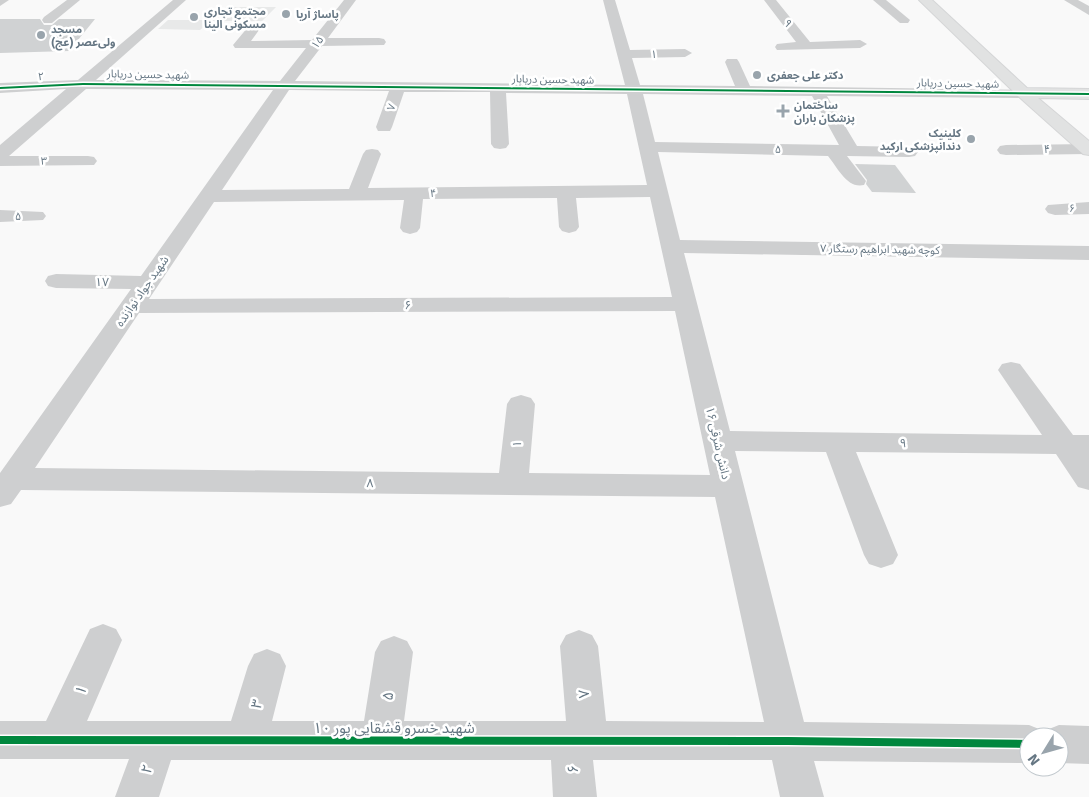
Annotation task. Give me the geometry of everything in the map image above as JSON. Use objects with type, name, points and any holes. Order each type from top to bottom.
[{"type":"street","points":[[48,20],[74,0]]},
{"type":"street","points":[[0,154],[8,140],[82,84],[180,0]]},
{"type":"street","name":"۱۵","points":[[284,86],[350,0]]},
{"type":"street","name":"دانش شرقی ۱۶","points":[[609,0],[622,54],[634,89],[802,797]]},
{"type":"street","name":"۹","points":[[770,0],[806,46]]},
{"type":"street","points":[[879,0],[904,20]]},
{"type":"street","points":[[924,0],[1023,93],[1088,150]]},
{"type":"street","points":[[1070,0],[1089,11]]},
{"type":"street","points":[[253,30],[240,45],[379,42]]},
{"type":"street","points":[[782,46],[860,44]]},
{"type":"street","name":"۱","points":[[622,54],[685,54]]},
{"type":"street","points":[[303,60],[322,60]]},
{"type":"street","points":[[732,62],[745,90]]},
{"type":"street","points":[[906,80],[920,92]]},
{"type":"street","name":"شهید حسین دریابار","points":[[82,84],[1023,93]]},
{"type":"street","name":"۲","points":[[0,88],[82,84]]},
{"type":"street","name":"شهید جواد نوازنده","points":[[6,487],[284,86]]},
{"type":"street","name":"۷","points":[[384,127],[398,87]]},
{"type":"street","points":[[498,88],[500,144]]},
{"type":"street","points":[[817,91],[851,151]]},
{"type":"street","points":[[1023,93],[1089,94]]},
{"type":"street","name":"۵","points":[[647,147],[909,152]]},
{"type":"street","points":[[833,150],[857,181]]},
{"type":"street","name":"۴","points":[[1006,150],[1088,150]]},
{"type":"street","points":[[356,194],[372,154]]},
{"type":"street","name":"۳","points":[[0,161],[88,161]]},
{"type":"street","name":"۴","points":[[208,196],[658,191]]},
{"type":"street","points":[[566,192],[569,227]]},
{"type":"street","points":[[410,228],[414,194]]},
{"type":"street","name":"۶","points":[[1055,209],[1089,208]]},
{"type":"street","name":"۵","points":[[0,216],[36,216]]},
{"type":"street","name":"کوچه شهید ابراهیم رستگار ۷","points":[[670,246],[1089,253]]},
{"type":"street","name":"۱۷","points":[[56,281],[148,283]]},
{"type":"street","name":"۶","points":[[131,306],[684,304]]},
{"type":"street","points":[[1011,370],[1076,445],[1089,479]]},
{"type":"street","name":"۱","points":[[513,484],[521,404]]},
{"type":"street","name":"۹","points":[[717,441],[1076,445]]},
{"type":"street","points":[[837,442],[881,555]]},
{"type":"street","name":"۸","points":[[6,487],[513,484],[728,486]]},
{"type":"street","name":"۱","points":[[58,740],[103,640]]},
{"type":"street","name":"۷","points":[[579,646],[579,741]]},
{"type":"street","name":"۵","points":[[381,741],[394,652]]},
{"type":"street","name":"۳","points":[[246,741],[267,666]]},
{"type":"street","name":"شهید خسرو قشقایی پور ۱۰","points":[[0,740],[788,741],[1019,744]]},
{"type":"street","name":"۲","points":[[137,797],[156,740]]},
{"type":"street","name":"۶","points":[[575,797],[579,741]]},
{"type":"street","points":[[1069,744],[1089,745]]},
{"type":"shaded area","points":[[227,7],[276,7],[262,21],[210,21],[200,30],[158,29],[168,20],[211,20]]},
{"type":"building","name":"مسجد ولی‌عصر (عج)","points":[[0,19],[40,19],[44,25],[52,25],[59,19],[95,19],[69,51],[0,53]]},
{"type":"building","points":[[855,164],[895,165],[916,193],[872,192],[866,184],[867,180]]},
{"type":"cycle path","points":[[0,88],[83,84],[1089,94]]},
{"type":"cycle path","points":[[0,740],[788,741],[1019,744]]},
{"type":"place","name":"پاساژ آریا","points":[[286,14]]},
{"type":"place","name":"مجتمع تجاری مسکونی الینا","points":[[194,17]]},
{"type":"place","name":"مسجد ولی‌عصر (عج)","points":[[41,35]]},
{"type":"place","name":"دکتر علی جعفری","points":[[757,75]]},
{"type":"place","name":"ساختمان پزشکان باران","points":[[783,111]]},
{"type":"place","name":"کلینیک دندانپزشکی ارکید","points":[[971,139]]}]
